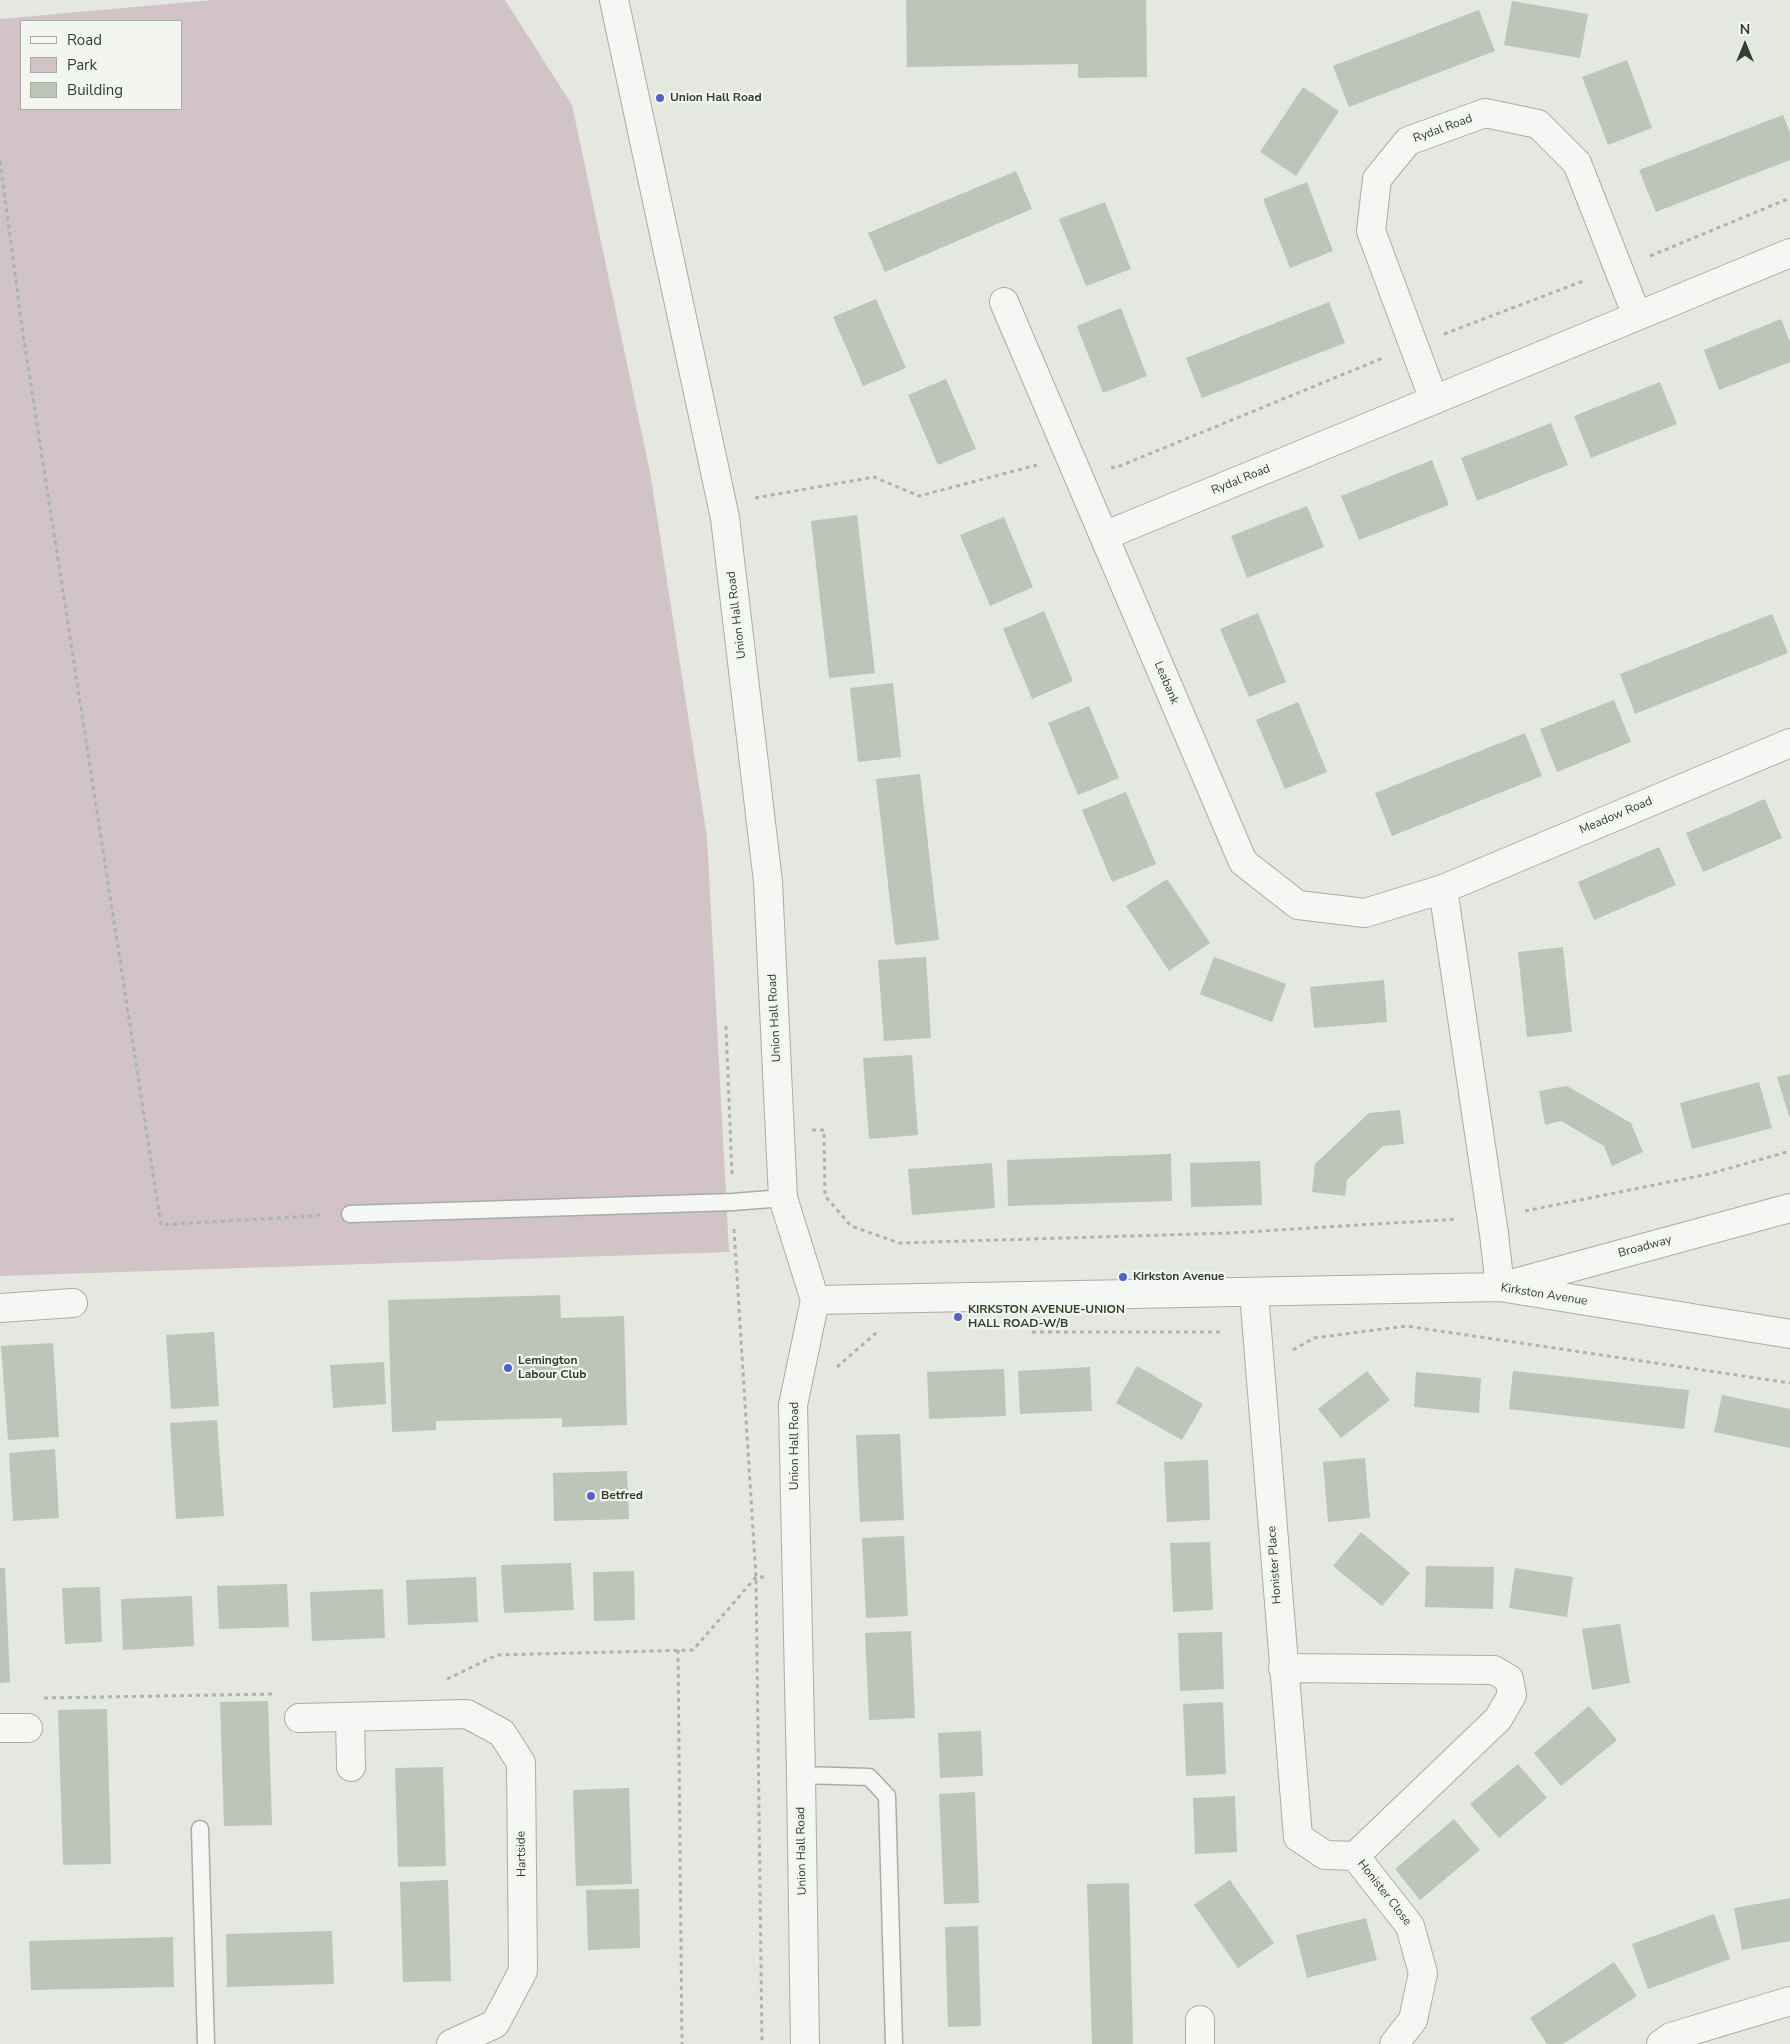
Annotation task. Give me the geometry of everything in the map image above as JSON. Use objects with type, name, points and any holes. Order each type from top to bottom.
[{"type":"street","name":"Union Hall Road","points":[[614,0],[725,518],[768,882],[783,1198],[815,1300],[793,1405],[805,2044]]},
{"type":"street","name":"Rydal Road","points":[[1434,400],[1371,231],[1377,179],[1408,141],[1485,113],[1538,124],[1577,163],[1638,316]]},
{"type":"street","name":"Rydal Road","points":[[1104,536],[1790,253]]},
{"type":"street","name":"Leabank","points":[[1004,302],[1243,862],[1298,905],[1365,913],[1443,889]]},
{"type":"street","name":"Meadow Road","points":[[1443,889],[1790,743]]},
{"type":"street","points":[[1443,889],[1492,1217],[1500,1287]]},
{"type":"street","name":"Broadway","points":[[1500,1287],[1790,1208]]},
{"type":"street","name":"Kirkston Avenue","points":[[815,1300],[1500,1287],[1790,1334]]},
{"type":"street","name":"Honister Place","points":[[1254,1293],[1298,1837]]},
{"type":"street","points":[[0,1308],[73,1302]]},
{"type":"street","points":[[1283,1668],[1494,1670],[1509,1679],[1512,1696],[1498,1719],[1355,1856]]},
{"type":"street","name":"Hartside","points":[[299,1718],[467,1714],[502,1733],[521,1764],[523,1971],[494,2024],[450,2044]]},
{"type":"street","points":[[350,1717],[351,1767]]},
{"type":"street","points":[[0,1728],[28,1728]]},
{"type":"street","name":"Honister Close","points":[[1298,1837],[1324,1855],[1355,1856],[1410,1926],[1423,1973],[1413,2020],[1394,2044]]},
{"type":"street","points":[[1662,2044],[1671,2038],[1790,2001]]},
{"type":"lane","points":[[350,1214],[733,1202],[783,1198]]},
{"type":"lane","points":[[801,1775],[869,1777],[886,1796],[894,2044]]},
{"type":"lane","points":[[200,1829],[206,2044]]},
{"type":"path","points":[[0,161],[22,327],[161,1225],[350,1214]]},
{"type":"path","points":[[722,503],[874,477],[919,496],[1070,457]]},
{"type":"path","points":[[726,1026],[733,1202],[756,1576],[762,2044]]},
{"type":"path","points":[[780,1130],[824,1130],[826,1196],[851,1226],[899,1243],[1229,1233],[1492,1217],[1709,1174],[1790,1151]]},
{"type":"path","points":[[756,1576],[797,1577]]},
{"type":"path","points":[[446,1679],[497,1655],[693,1650],[756,1576]]},
{"type":"path","points":[[678,1650],[682,2044]]},
{"type":"path","points":[[28,1728],[31,1698],[281,1694]]},
{"type":"green space","points":[[213,0],[505,0],[572,105],[650,472],[707,837],[729,1252],[0,1276],[0,19]]},
{"type":"building","points":[[906,0],[1146,0],[1147,77],[1078,78],[1078,64],[907,67]]},
{"type":"building","points":[[1512,1],[1588,14],[1580,58],[1504,45]]},
{"type":"building","points":[[1479,10],[1495,51],[1349,107],[1333,66]]},
{"type":"building","points":[[1627,60],[1652,128],[1608,145],[1582,77]]},
{"type":"building","points":[[1303,87],[1339,111],[1296,176],[1260,152]]},
{"type":"building","points":[[1783,115],[1790,133],[1790,160],[1656,212],[1639,170]]},
{"type":"building","points":[[1016,171],[1032,209],[885,272],[868,233]]},
{"type":"building","points":[[1307,182],[1333,251],[1290,268],[1263,199]]},
{"type":"building","points":[[1105,202],[1131,269],[1086,286],[1059,219]]},
{"type":"building","points":[[876,299],[906,368],[863,386],[833,317]]},
{"type":"building","points":[[1329,302],[1345,343],[1202,398],[1186,358]]},
{"type":"building","points":[[1121,308],[1147,376],[1103,393],[1077,326]]},
{"type":"building","points":[[1781,319],[1790,342],[1790,362],[1719,390],[1704,350]]},
{"type":"building","points":[[946,379],[976,449],[938,465],[908,395]]},
{"type":"building","points":[[1660,382],[1677,424],[1591,458],[1574,416]]},
{"type":"building","points":[[1551,423],[1568,465],[1477,501],[1461,458]]},
{"type":"building","points":[[1432,460],[1449,505],[1359,540],[1341,496]]},
{"type":"building","points":[[1307,506],[1324,547],[1247,578],[1231,536]]},
{"type":"building","points":[[857,515],[875,673],[829,678],[811,521]]},
{"type":"building","points":[[1004,517],[1033,587],[990,606],[960,535]]},
{"type":"building","points":[[1044,611],[1073,681],[1032,699],[1003,629]]},
{"type":"building","points":[[1258,613],[1286,682],[1249,697],[1220,629]]},
{"type":"building","points":[[1772,614],[1788,653],[1635,714],[1620,674]]},
{"type":"building","points":[[893,683],[901,757],[858,762],[850,688]]},
{"type":"building","points":[[1614,700],[1631,742],[1557,772],[1540,729]]},
{"type":"building","points":[[1298,702],[1327,772],[1285,789],[1256,720]]},
{"type":"building","points":[[1089,706],[1119,778],[1078,795],[1048,723]]},
{"type":"building","points":[[1525,733],[1542,776],[1392,836],[1375,793]]},
{"type":"building","points":[[920,774],[939,940],[895,945],[876,779]]},
{"type":"building","points":[[1126,792],[1156,864],[1112,882],[1082,810]]},
{"type":"building","points":[[1765,799],[1782,838],[1703,872],[1686,833]]},
{"type":"building","points":[[1659,847],[1676,885],[1594,920],[1578,882]]},
{"type":"building","points":[[1167,879],[1210,943],[1169,971],[1126,906]]},
{"type":"building","points":[[1563,947],[1572,1032],[1527,1037],[1518,952]]},
{"type":"building","points":[[926,957],[931,1038],[884,1041],[878,960]]},
{"type":"building","points":[[1214,957],[1286,984],[1272,1022],[1200,994]]},
{"type":"building","points":[[1384,980],[1387,1022],[1314,1028],[1310,987]]},
{"type":"building","points":[[912,1055],[918,1135],[869,1139],[863,1058]]},
{"type":"building","points":[[1790,1074],[1790,1119],[1777,1077]]},
{"type":"building","points":[[1759,1082],[1772,1128],[1692,1149],[1680,1103]]},
{"type":"building","points":[[1567,1086],[1631,1123],[1643,1152],[1612,1166],[1604,1146],[1561,1121],[1545,1125],[1539,1091]]},
{"type":"building","points":[[1400,1110],[1404,1144],[1383,1146],[1347,1180],[1345,1196],[1312,1192],[1315,1164],[1369,1113]]},
{"type":"building","points":[[1171,1154],[1172,1201],[1008,1206],[1007,1160]]},
{"type":"building","points":[[1260,1161],[1262,1205],[1191,1207],[1190,1163]]},
{"type":"building","points":[[992,1163],[995,1208],[912,1215],[908,1169]]},
{"type":"building","name":"Lemington Labour Club","points":[[560,1295],[561,1318],[624,1316],[627,1425],[562,1427],[562,1418],[436,1421],[436,1430],[392,1432],[388,1300]]},
{"type":"building","points":[[214,1332],[219,1406],[171,1409],[166,1335]]},
{"type":"building","points":[[53,1343],[59,1437],[8,1440],[1,1346]]},
{"type":"building","points":[[384,1362],[386,1404],[333,1408],[330,1365]]},
{"type":"building","points":[[1137,1366],[1203,1404],[1182,1440],[1116,1403]]},
{"type":"building","points":[[1090,1367],[1092,1411],[1020,1414],[1018,1371]]},
{"type":"building","points":[[1004,1369],[1006,1416],[929,1419],[927,1372]]},
{"type":"building","points":[[1367,1371],[1390,1400],[1341,1438],[1318,1409]]},
{"type":"building","points":[[1513,1371],[1689,1390],[1684,1429],[1509,1409]]},
{"type":"building","points":[[1416,1372],[1481,1378],[1479,1413],[1414,1407]]},
{"type":"building","points":[[1722,1395],[1790,1409],[1790,1448],[1714,1432]]},
{"type":"building","points":[[217,1420],[224,1516],[176,1519],[170,1423]]},
{"type":"building","points":[[900,1434],[904,1520],[860,1522],[856,1435]]},
{"type":"building","points":[[55,1449],[59,1518],[13,1521],[9,1453]]},
{"type":"building","points":[[1365,1458],[1370,1518],[1328,1522],[1323,1462]]},
{"type":"building","points":[[1208,1460],[1210,1520],[1167,1522],[1164,1462]]},
{"type":"building","name":"Betfred","points":[[627,1471],[629,1519],[554,1521],[553,1473]]},
{"type":"building","points":[[1361,1532],[1410,1573],[1382,1606],[1333,1566]]},
{"type":"building","points":[[904,1536],[908,1616],[866,1618],[862,1538]]},
{"type":"building","points":[[1210,1542],[1213,1610],[1173,1612],[1170,1543]]},
{"type":"building","points":[[571,1563],[574,1610],[504,1613],[501,1565]]},
{"type":"building","points":[[1426,1566],[1494,1567],[1493,1609],[1425,1607]]},
{"type":"building","points":[[0,1568],[5,1568],[10,1682],[0,1683]]},
{"type":"building","points":[[1515,1568],[1573,1577],[1567,1617],[1509,1608]]},
{"type":"building","points":[[634,1571],[635,1620],[594,1621],[593,1572]]},
{"type":"building","points":[[476,1577],[478,1622],[408,1625],[406,1580]]},
{"type":"building","points":[[287,1584],[289,1627],[219,1629],[217,1586]]},
{"type":"building","points":[[100,1587],[102,1642],[65,1644],[62,1588]]},
{"type":"building","points":[[383,1589],[385,1638],[312,1641],[310,1592]]},
{"type":"building","points":[[192,1596],[194,1646],[123,1650],[121,1599]]},
{"type":"building","points":[[1620,1624],[1630,1683],[1592,1690],[1582,1629]]},
{"type":"building","points":[[911,1631],[915,1718],[869,1720],[865,1633]]},
{"type":"building","points":[[1222,1632],[1224,1689],[1180,1691],[1178,1633]]},
{"type":"building","points":[[268,1701],[272,1825],[224,1826],[220,1702]]},
{"type":"building","points":[[1223,1702],[1226,1774],[1186,1776],[1183,1704]]},
{"type":"building","points":[[1589,1706],[1617,1740],[1561,1786],[1534,1753]]},
{"type":"building","points":[[107,1709],[111,1864],[63,1865],[58,1710]]},
{"type":"building","points":[[981,1731],[983,1776],[940,1778],[938,1733]]},
{"type":"building","points":[[1518,1764],[1547,1798],[1499,1838],[1470,1804]]},
{"type":"building","points":[[443,1767],[446,1866],[398,1867],[395,1768]]},
{"type":"building","points":[[629,1788],[632,1884],[576,1886],[573,1790]]},
{"type":"building","points":[[975,1792],[979,1903],[944,1904],[939,1794]]},
{"type":"building","points":[[1235,1796],[1237,1852],[1195,1854],[1193,1798]]},
{"type":"building","points":[[1454,1819],[1480,1850],[1420,1900],[1395,1869]]},
{"type":"building","points":[[448,1880],[451,1981],[403,1982],[400,1882]]},
{"type":"building","points":[[1230,1880],[1274,1943],[1238,1968],[1194,1905]]},
{"type":"building","points":[[1129,1883],[1133,2044],[1092,2044],[1087,1884]]},
{"type":"building","points":[[639,1889],[640,1948],[588,1950],[586,1890]]},
{"type":"building","points":[[1790,1898],[1790,1941],[1742,1950],[1734,1908]]},
{"type":"building","points":[[1714,1914],[1730,1959],[1648,1989],[1632,1944]]},
{"type":"building","points":[[1366,1918],[1377,1960],[1307,1978],[1296,1935]]},
{"type":"building","points":[[978,1926],[981,2026],[948,2027],[945,1927]]},
{"type":"building","points":[[332,1931],[334,1984],[227,1987],[226,1934]]},
{"type":"building","points":[[173,1937],[174,1987],[31,1990],[29,1941]]},
{"type":"building","points":[[1614,1962],[1637,1996],[1563,2044],[1547,2044],[1530,2018]]},
{"type":"place","name":"Union Hall Road","points":[[660,98]]},
{"type":"place","name":"Kirkston Avenue","points":[[1123,1277]]},
{"type":"place","name":"KIRKSTON AVENUE-UNION HALL ROAD-W/B","points":[[958,1317]]},
{"type":"place","name":"Lemington Labour Club","points":[[508,1368]]},
{"type":"place","name":"Betfred","points":[[591,1496]]}]
